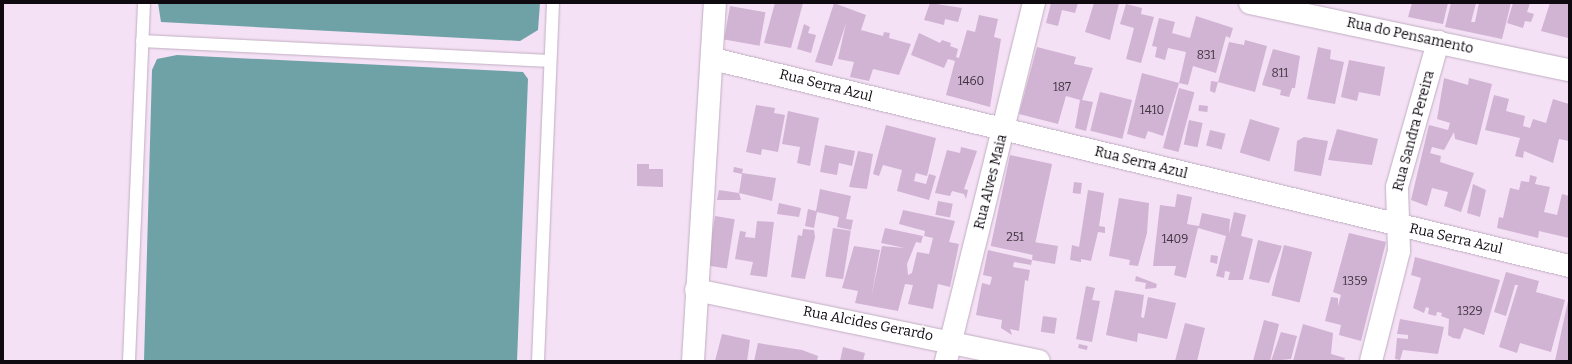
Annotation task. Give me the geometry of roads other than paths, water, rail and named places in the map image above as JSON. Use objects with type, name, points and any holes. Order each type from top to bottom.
[{"type":"street","points":[[693,361],[696,290],[713,59],[715,3]]},
{"type":"street","name":"Rua Alves Maia","points":[[949,351],[1005,129],[1034,3]]},
{"type":"street","name":"Rua do Pensamento","points":[[1250,3],[1569,70]]},
{"type":"street","name":"Rua Sandra Pereira","points":[[1371,361],[1399,251],[1397,187],[1438,42]]},
{"type":"street","name":"Rua Serra Azul","points":[[713,59],[1398,226],[1569,266]]},
{"type":"street","name":"Rua Alcides Gerardo","points":[[696,290],[949,351],[1039,361]]},
{"type":"lane","points":[[130,361],[144,3]]},
{"type":"lane","points":[[538,361],[553,3]]},
{"type":"lane","points":[[142,41],[550,61]]}]
